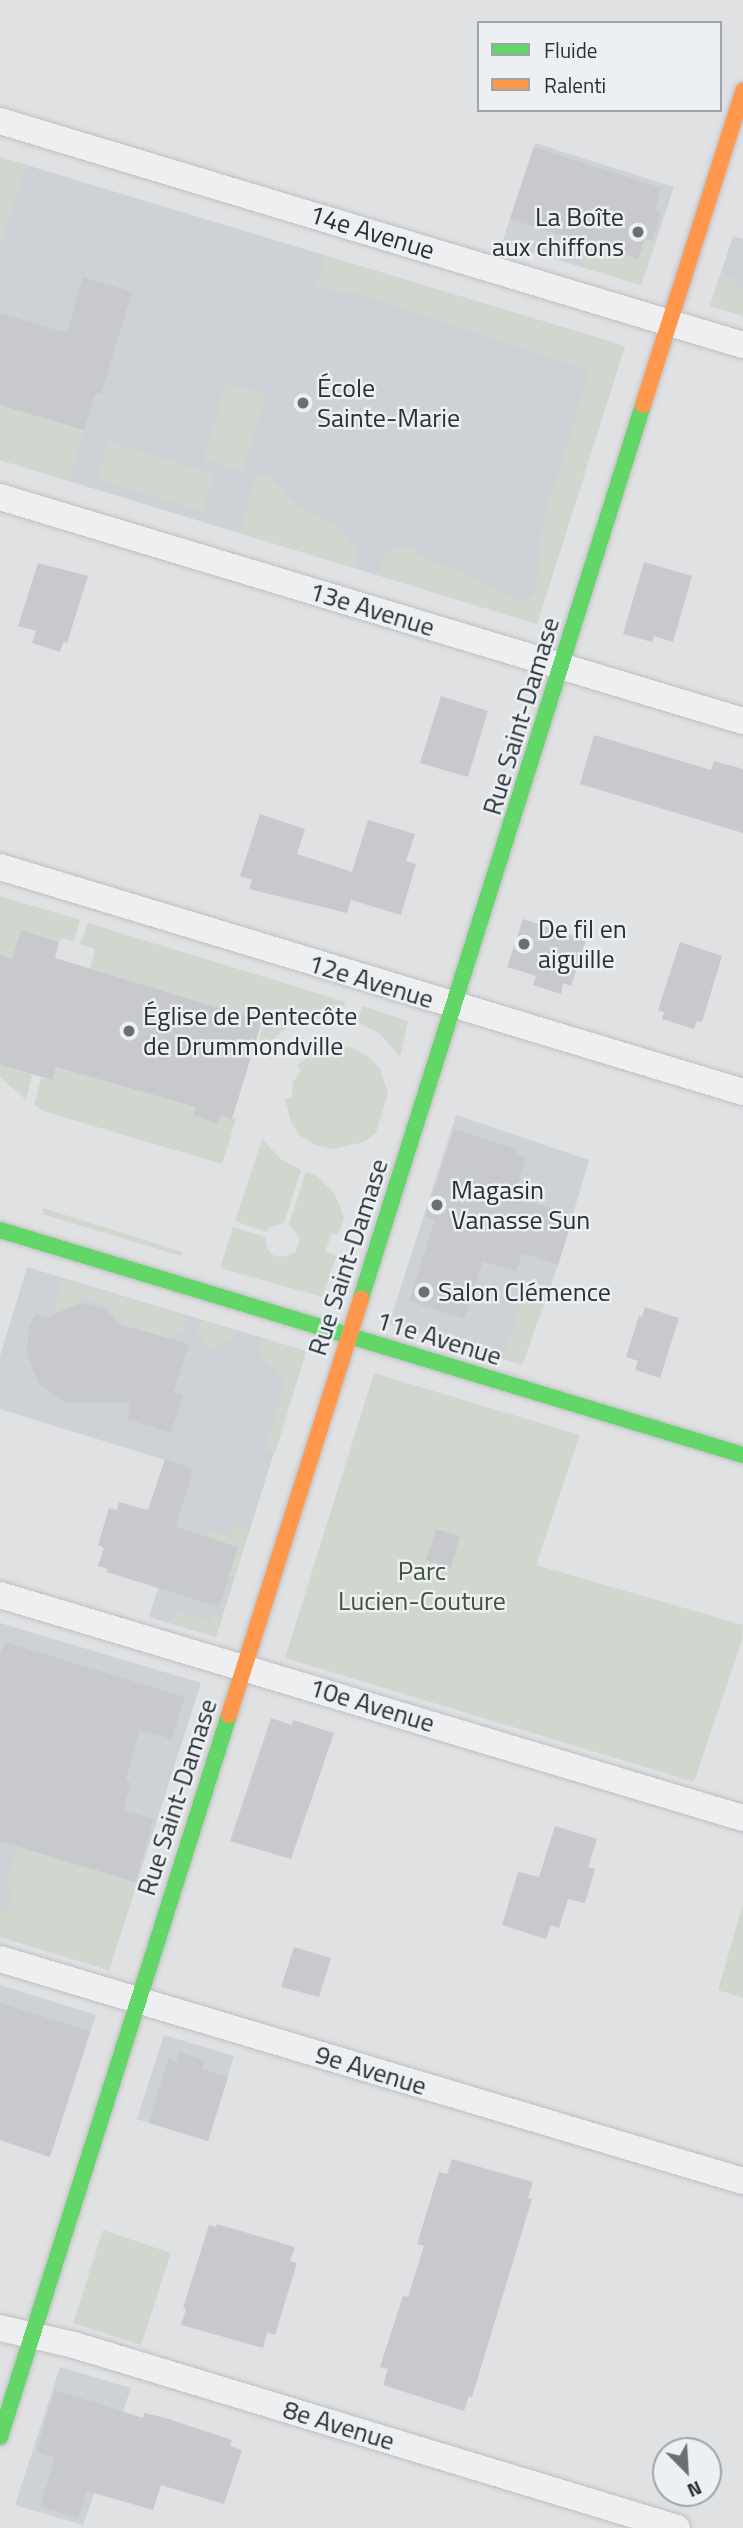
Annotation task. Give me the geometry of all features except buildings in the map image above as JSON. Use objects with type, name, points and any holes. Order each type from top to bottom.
[{"type":"street","name":"Rue Saint-Damase","points":[[0,2437],[137,2000],[246,1668],[743,91]]},
{"type":"street","name":"14e Avenue","points":[[0,121],[743,345]]},
{"type":"street","name":"13e Avenue","points":[[0,497],[743,721]]},
{"type":"street","name":"12e Avenue","points":[[0,867],[743,1092]]},
{"type":"street","name":"11e Avenue","points":[[0,1230],[743,1455]]},
{"type":"street","name":"10e Avenue","points":[[0,1595],[743,1818]]},
{"type":"street","name":"9e Avenue","points":[[0,1959],[743,2182]]},
{"type":"street","name":"8e Avenue","points":[[0,2328],[33,2335],[677,2528]]},
{"type":"shaded area","points":[[535,143],[674,187],[641,285],[502,243]]},
{"type":"shaded area","name":"École Sainte-Marie","points":[[0,157],[625,346],[537,624],[0,460]]},
{"type":"shaded area","points":[[733,236],[743,239],[743,316],[710,306]]},
{"type":"shaded area","points":[[456,1115],[589,1160],[558,1265],[522,1365],[389,1324]]},
{"type":"shaded area","points":[[27,1267],[306,1351],[216,1637],[149,1617],[194,1469],[0,1409],[0,1356]]},
{"type":"shaded area","points":[[0,1623],[201,1683],[109,1970],[0,1937]]},
{"type":"shaded area","points":[[0,1985],[96,2015],[50,2157],[0,2140]]},
{"type":"shaded area","points":[[164,2035],[234,2056],[208,2141],[137,2119]]},
{"type":"shaded area","points":[[60,2367],[131,2388],[83,2525],[15,2505]]},
{"type":"green space","points":[[0,157],[27,165],[0,245]]},
{"type":"green space","points":[[645,239],[656,242],[641,285],[583,267],[591,245],[638,259]]},
{"type":"green space","points":[[325,256],[625,346],[537,624],[377,575],[385,555],[398,547],[409,547],[423,557],[488,584],[516,601],[528,600],[536,592],[544,515],[589,370],[366,296],[316,288]]},
{"type":"green space","points":[[720,274],[736,279],[734,286],[743,289],[743,316],[710,306]]},
{"type":"green space","points":[[226,383],[266,394],[243,471],[204,460]]},
{"type":"green space","points":[[0,405],[84,430],[69,481],[0,460]]},
{"type":"green space","points":[[108,442],[214,474],[203,512],[97,479]]},
{"type":"green space","points":[[266,474],[294,503],[341,528],[358,551],[354,568],[240,533],[255,479]]},
{"type":"green space","points":[[0,896],[80,920],[74,941],[62,938],[59,942],[21,930],[12,959],[0,955]]},
{"type":"green space","points":[[88,923],[346,1002],[339,1011],[329,1016],[290,1025],[270,1042],[259,1040],[265,1019],[261,1017],[262,1021],[90,969],[95,949],[80,944]]},
{"type":"green space","points":[[363,1006],[408,1021],[400,1057],[380,1034],[356,1021]]},
{"type":"green space","points":[[334,1046],[351,1047],[370,1058],[380,1069],[388,1093],[376,1133],[364,1142],[333,1149],[315,1145],[299,1135],[291,1122],[285,1099],[292,1097],[293,1082],[301,1070],[297,1065],[316,1051]]},
{"type":"green space","points":[[0,1065],[32,1075],[26,1100],[0,1077]]},
{"type":"green space","points":[[56,1067],[195,1107],[193,1115],[218,1123],[221,1115],[236,1119],[222,1164],[46,1112],[34,1105],[41,1078],[51,1080]]},
{"type":"green space","points":[[262,1139],[282,1160],[301,1170],[284,1223],[270,1227],[266,1232],[235,1221]]},
{"type":"green space","points":[[306,1172],[317,1176],[335,1194],[344,1217],[338,1235],[332,1233],[325,1252],[337,1255],[322,1297],[220,1268],[233,1227],[265,1237],[268,1250],[273,1255],[280,1257],[295,1253],[300,1239],[289,1224]]},
{"type":"green space","points":[[43,1208],[183,1252],[181,1256],[42,1214]]},
{"type":"green space","points":[[62,1279],[187,1316],[182,1331],[166,1338],[133,1328],[125,1331],[104,1305],[82,1297],[79,1304],[55,1314]]},
{"type":"green space","points":[[549,1289],[522,1365],[503,1359],[519,1306]]},
{"type":"green space","points":[[201,1320],[236,1331],[235,1338],[212,1350],[197,1334]]},
{"type":"green space","points":[[261,1338],[306,1351],[275,1454],[265,1449],[286,1380],[258,1351]]},
{"type":"green space","name":"Parc Lucien-Couture","points":[[374,1373],[580,1435],[536,1565],[743,1625],[742,1640],[694,1782],[285,1658]]},
{"type":"green space","points":[[235,1525],[249,1529],[235,1577],[230,1575],[238,1547],[208,1537],[209,1531],[230,1537]]},
{"type":"green space","points":[[175,1612],[211,1621],[213,1615],[221,1618],[216,1637],[171,1624]]},
{"type":"green space","points":[[18,1847],[137,1883],[109,1970],[0,1937],[0,1913],[10,1907],[11,1893],[7,1882]]},
{"type":"green space","points":[[743,1904],[743,1998],[718,1990]]},
{"type":"green space","points":[[103,2230],[171,2253],[141,2345],[73,2323]]},
{"type":"traffic: fast","points":[[361,1298],[643,405]]},
{"type":"traffic: fast","points":[[0,1230],[743,1455]]},
{"type":"traffic: fast","points":[[0,2437],[229,1715]]},
{"type":"traffic: slow","points":[[643,405],[743,91]]},
{"type":"traffic: slow","points":[[229,1715],[361,1298]]},
{"type":"place","name":"La Boîte aux chiffons","points":[[638,232]]},
{"type":"place","name":"École Sainte-Marie","points":[[303,403]]},
{"type":"place","name":"De fil en aiguille","points":[[524,944]]},
{"type":"place","name":"Église de Pentecôte de Drummondville","points":[[129,1031]]},
{"type":"place","name":"Magasin Vanasse Sun","points":[[437,1205]]},
{"type":"place","name":"Salon Clémence","points":[[424,1292]]}]
